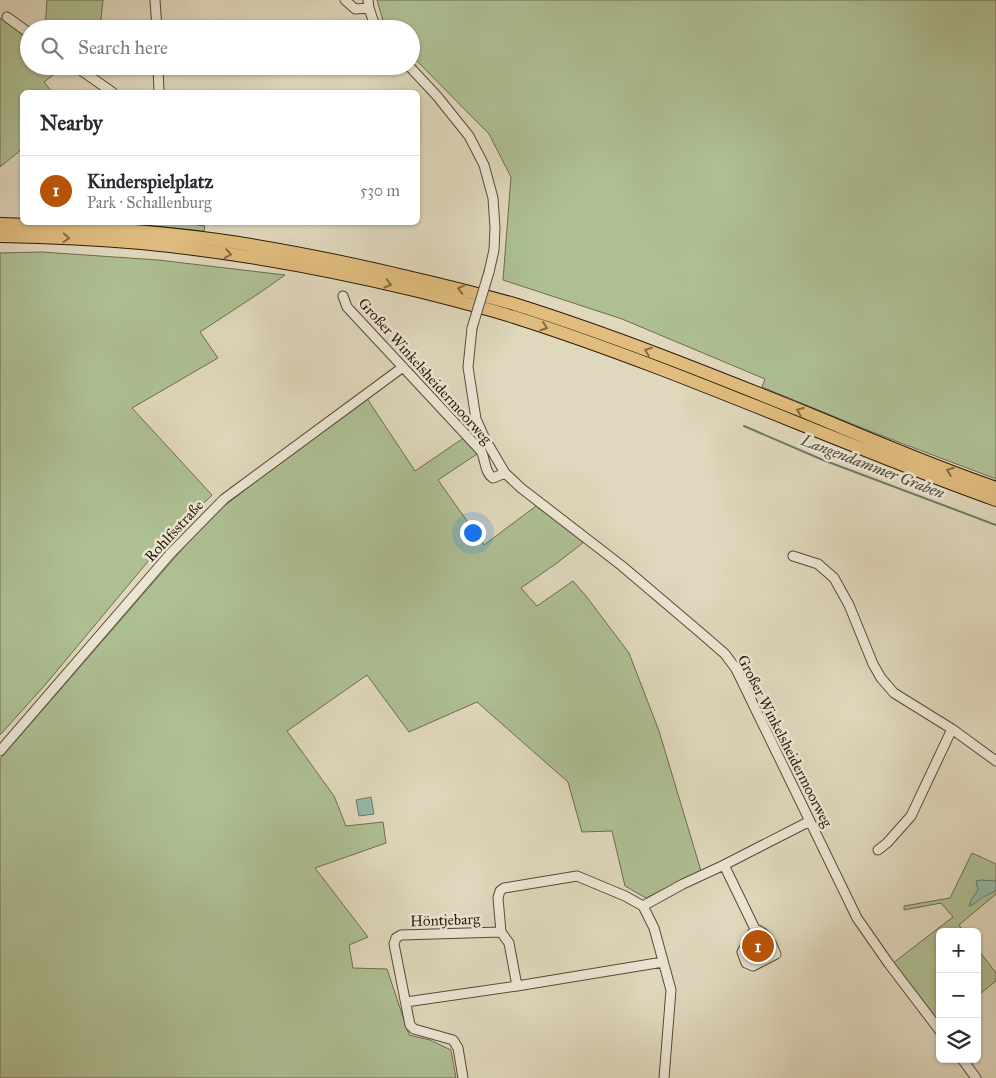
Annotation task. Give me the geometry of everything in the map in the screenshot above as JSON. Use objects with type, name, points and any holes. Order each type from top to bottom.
[{"type":"highway","points":[[0,224],[20,225]]},
{"type":"highway","points":[[29,225],[137,231],[217,240],[367,267],[465,290],[514,304],[670,358],[888,447],[996,488]]},
{"type":"highway","points":[[0,236],[101,240],[223,253],[298,265],[372,280],[466,303],[512,316],[670,372],[930,476],[996,500]]},
{"type":"street","points":[[155,0],[156,20]]},
{"type":"street","points":[[345,0],[356,9],[368,4],[373,20]]},
{"type":"street","points":[[6,17],[20,27]]},
{"type":"street","points":[[88,75],[109,90]]},
{"type":"street","points":[[158,75],[159,90]]},
{"type":"street","name":"Großer Winkelsheidermoorweg","points":[[417,75],[469,136],[484,165],[493,198],[494,250],[472,328],[468,367],[476,419],[485,439],[505,473],[521,488],[622,566],[728,658],[736,669],[857,918],[936,1026]]},
{"type":"street","name":"Großer Winkelsheidermoorweg","points":[[343,296],[347,307],[481,451],[488,474],[493,478],[505,473]]},
{"type":"street","name":"Rohlfsstraße","points":[[0,751],[170,554],[224,499],[403,367]]},
{"type":"street","points":[[793,556],[818,564],[834,578],[849,605],[880,678],[894,693],[952,729],[996,761]]},
{"type":"street","points":[[878,850],[912,816],[952,729]]},
{"type":"street","points":[[664,1078],[670,990],[654,928],[643,906],[676,887],[810,822]]},
{"type":"street","points":[[724,865],[755,929]]},
{"type":"street","name":"Höntjebarg","points":[[517,986],[509,943],[500,932],[498,898],[500,891],[504,888],[578,876],[625,896],[643,906]]},
{"type":"street","name":"Höntjebarg","points":[[464,1078],[458,1048],[453,1040],[414,1029],[410,1025],[394,944],[396,938],[401,935],[500,932]]},
{"type":"street","points":[[406,1002],[663,962]]},
{"type":"street","points":[[965,1063],[976,1078]]},
{"type":"shaded area","points":[[47,0],[103,0],[101,20],[46,20]]},
{"type":"shaded area","points":[[377,0],[996,0],[996,479],[867,430],[762,387],[765,379],[622,319],[503,280],[511,177],[489,134],[420,64],[420,20],[383,20]]},
{"type":"shaded area","points":[[0,18],[20,32],[20,75],[53,75],[44,82],[50,90],[20,90],[20,151],[0,167]]},
{"type":"shaded area","points":[[145,225],[198,225],[205,226],[204,231]]},
{"type":"shaded area","points":[[42,252],[158,260],[285,275],[200,332],[218,358],[132,408],[212,495],[160,547],[45,685],[0,735],[0,253]]},
{"type":"shaded area","points":[[366,397],[415,471],[465,437],[480,452],[438,480],[484,545],[536,506],[584,542],[521,588],[537,606],[573,581],[629,653],[659,731],[701,871],[646,898],[625,886],[612,831],[582,832],[568,782],[477,702],[409,732],[367,675],[287,731],[334,796],[346,826],[383,822],[386,843],[315,868],[368,937],[349,945],[353,968],[387,969],[409,1035],[430,1040],[451,1050],[456,1078],[0,1078],[0,759],[211,516]]},
{"type":"shaded area","points":[[371,797],[374,814],[359,816],[356,800]]},
{"type":"shaded area","points":[[972,853],[996,864],[996,894],[959,925],[961,928],[939,928],[953,917],[941,903],[904,910],[904,906],[950,898]]},
{"type":"shaded area","points":[[996,880],[996,890],[969,906],[978,890],[976,881]]},
{"type":"shaded area","points":[[936,930],[936,1020],[893,963]]},
{"type":"shaded area","points":[[756,932],[766,939],[765,941],[771,951],[770,954],[753,963],[749,962],[746,955]]},
{"type":"shaded area","points":[[981,953],[996,973],[996,981],[981,993]]},
{"type":"waterway","name":"Langendammer Graben","points":[[744,426],[823,460],[996,525]]},
{"type":"place","name":"Kinderspielplatz","points":[[758,946]]}]
